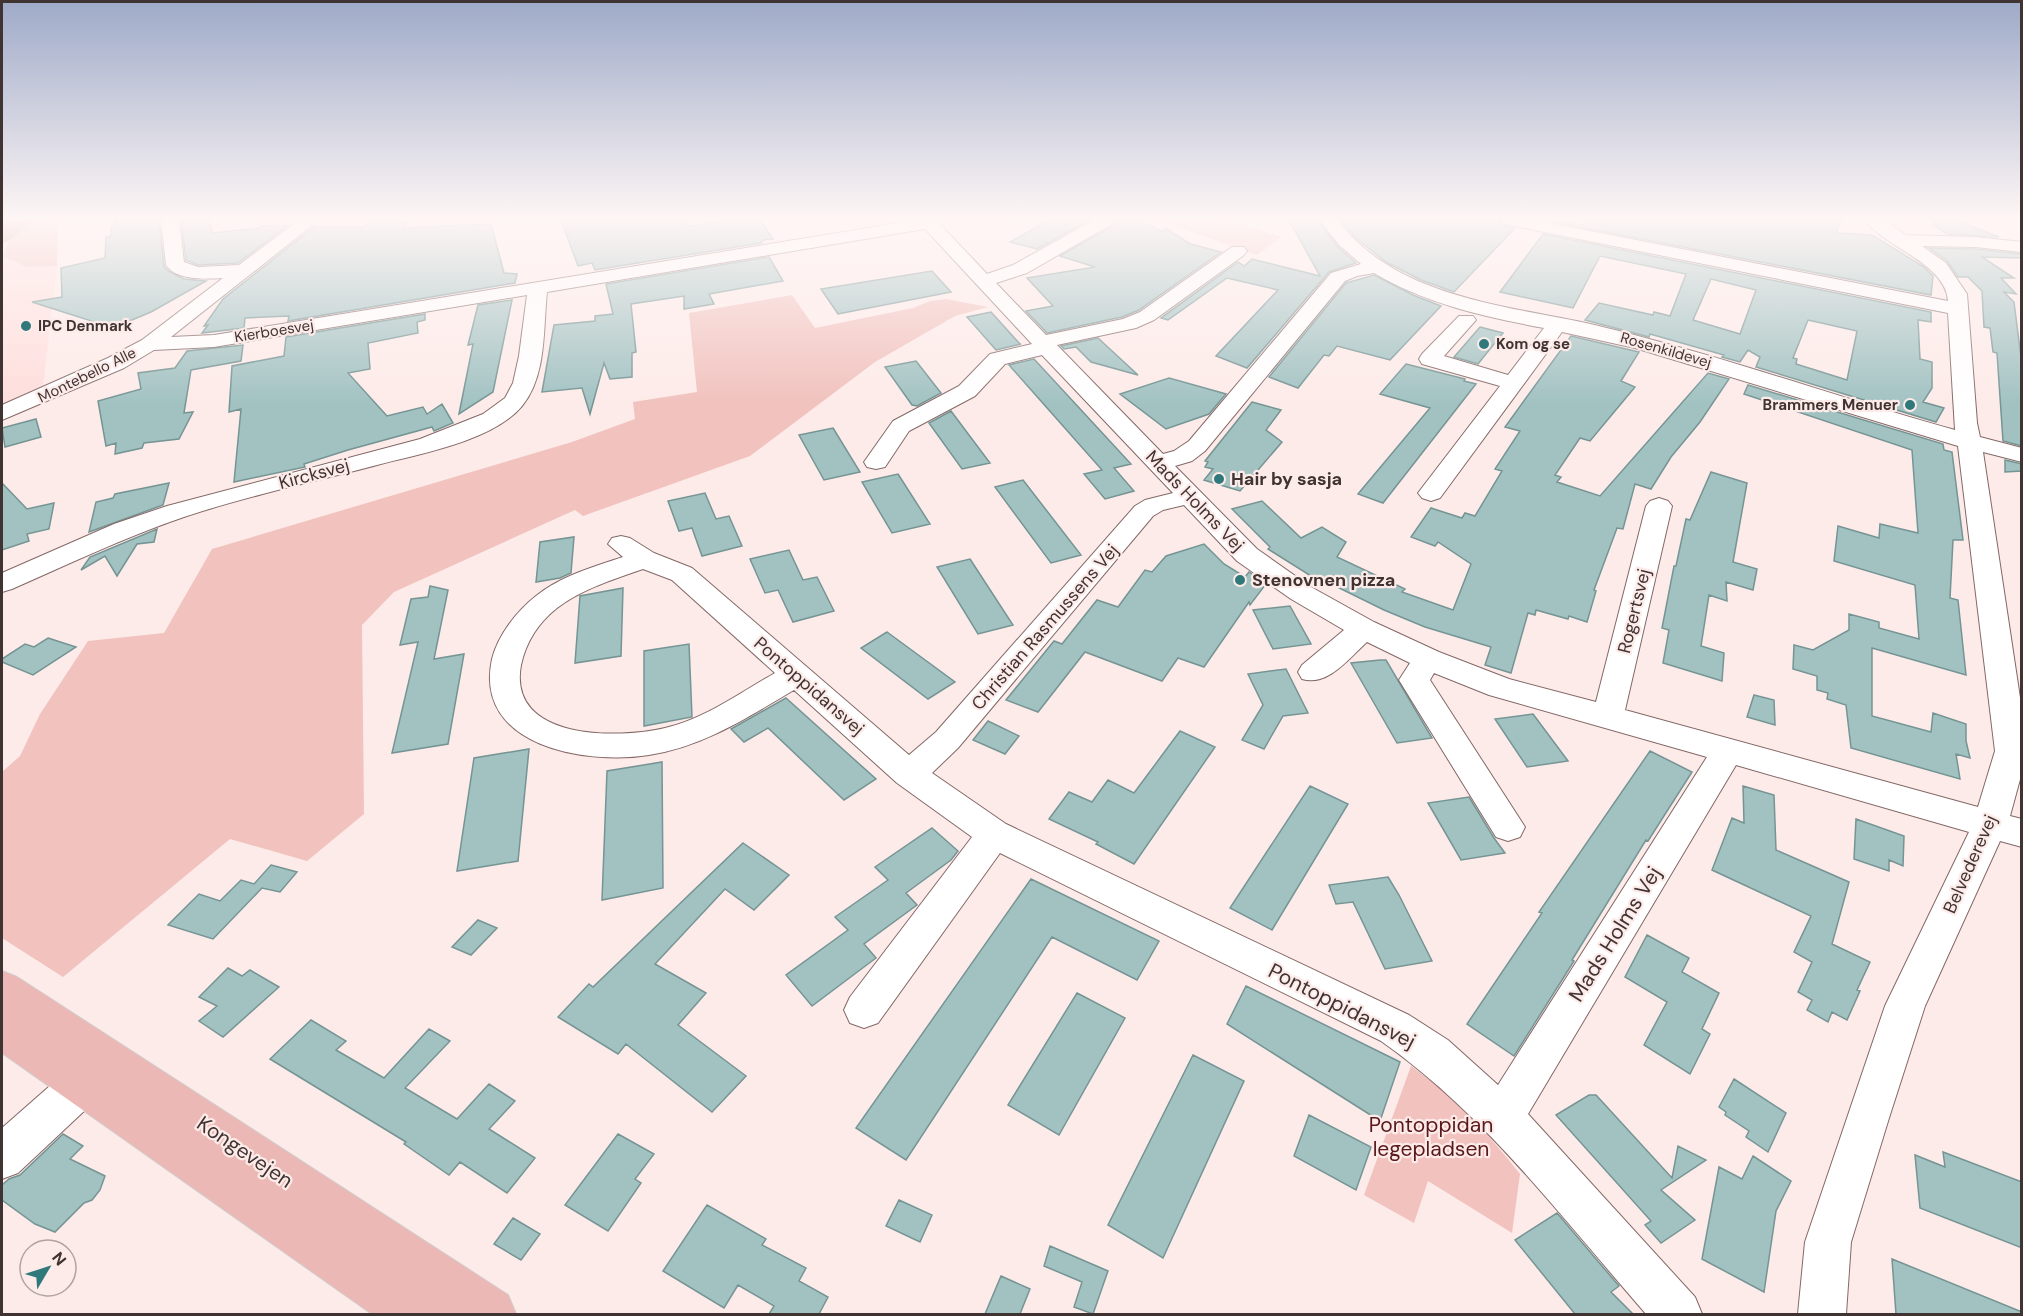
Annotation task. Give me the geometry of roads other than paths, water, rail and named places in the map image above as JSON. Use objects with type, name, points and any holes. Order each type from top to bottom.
[{"type":"main road","name":"Kongevejen","points":[[2,991],[99,1075],[417,1314]]},
{"type":"main road","name":"Kongevejen","points":[[2,1028],[99,1075],[489,1314]]},
{"type":"street","name":"Montebello Alle","points":[[2,413],[116,363],[149,344],[229,281]]},
{"type":"street","name":"Kierboesvej","points":[[149,344],[214,341],[571,281]]},
{"type":"street","name":"Mads Holms Vej","points":[[984,281],[1247,555],[1301,593],[1364,628],[1428,659],[1500,687],[2006,828]]},
{"type":"street","points":[[876,462],[901,426],[947,403],[966,390],[998,359],[1129,324],[1147,316],[1195,281]]},
{"type":"street","points":[[1158,463],[1190,453],[1334,281]]},
{"type":"street","name":"Rosenkildevej","points":[[1404,281],[1449,299],[1481,308],[1558,323],[1689,356],[1970,443],[2022,455]]},
{"type":"street","points":[[1820,281],[1959,309]]},
{"type":"street","name":"Belvederevej","points":[[1822,1314],[1828,1242],[1905,1006],[2006,828],[2011,751],[1970,443],[1965,423],[1958,294],[1949,281]]},
{"type":"street","name":"Kircksvej","points":[[2,583],[123,530],[176,511],[428,444],[459,434],[483,422],[501,412],[519,395],[526,379],[538,287]]},
{"type":"street","points":[[1466,320],[1430,359],[1514,383]]},
{"type":"street","points":[[1431,493],[1558,323]]},
{"type":"street","name":"Christian Rasmussens Vej","points":[[909,774],[947,740],[1144,511],[1154,505],[1189,496]]},
{"type":"street","name":"Rogertsvej","points":[[1608,717],[1659,506]]},
{"type":"street","name":"Pontoppidansvej","points":[[796,674],[690,733],[652,743],[613,747],[577,744],[546,733],[522,718],[507,697],[503,673],[508,648],[523,624],[545,603],[633,551],[682,574],[796,674],[909,774],[958,811],[994,834],[1395,1028],[1433,1054],[1501,1116],[1678,1314]]},
{"type":"street","points":[[1313,672],[1364,628]]},
{"type":"street","points":[[1428,659],[1414,680],[1508,827]]},
{"type":"street","name":"Mads Holms Vej","points":[[1501,1116],[1522,1086],[1728,750]]},
{"type":"street","points":[[864,1010],[994,834]]},
{"type":"street","points":[[2,1157],[99,1075]]},
{"type":"place","name":"IPC Denmark","points":[[26,326]]},
{"type":"place","name":"Kom og se","points":[[1484,344]]},
{"type":"place","name":"Brammers Menuer","points":[[1910,405]]},
{"type":"place","name":"Hair by sasja","points":[[1219,479]]},
{"type":"place","name":"Stenovnen pizza","points":[[1240,580]]},
{"type":"park label","name":"Pontoppidan legepladsen","points":[[1431,1137]]}]
